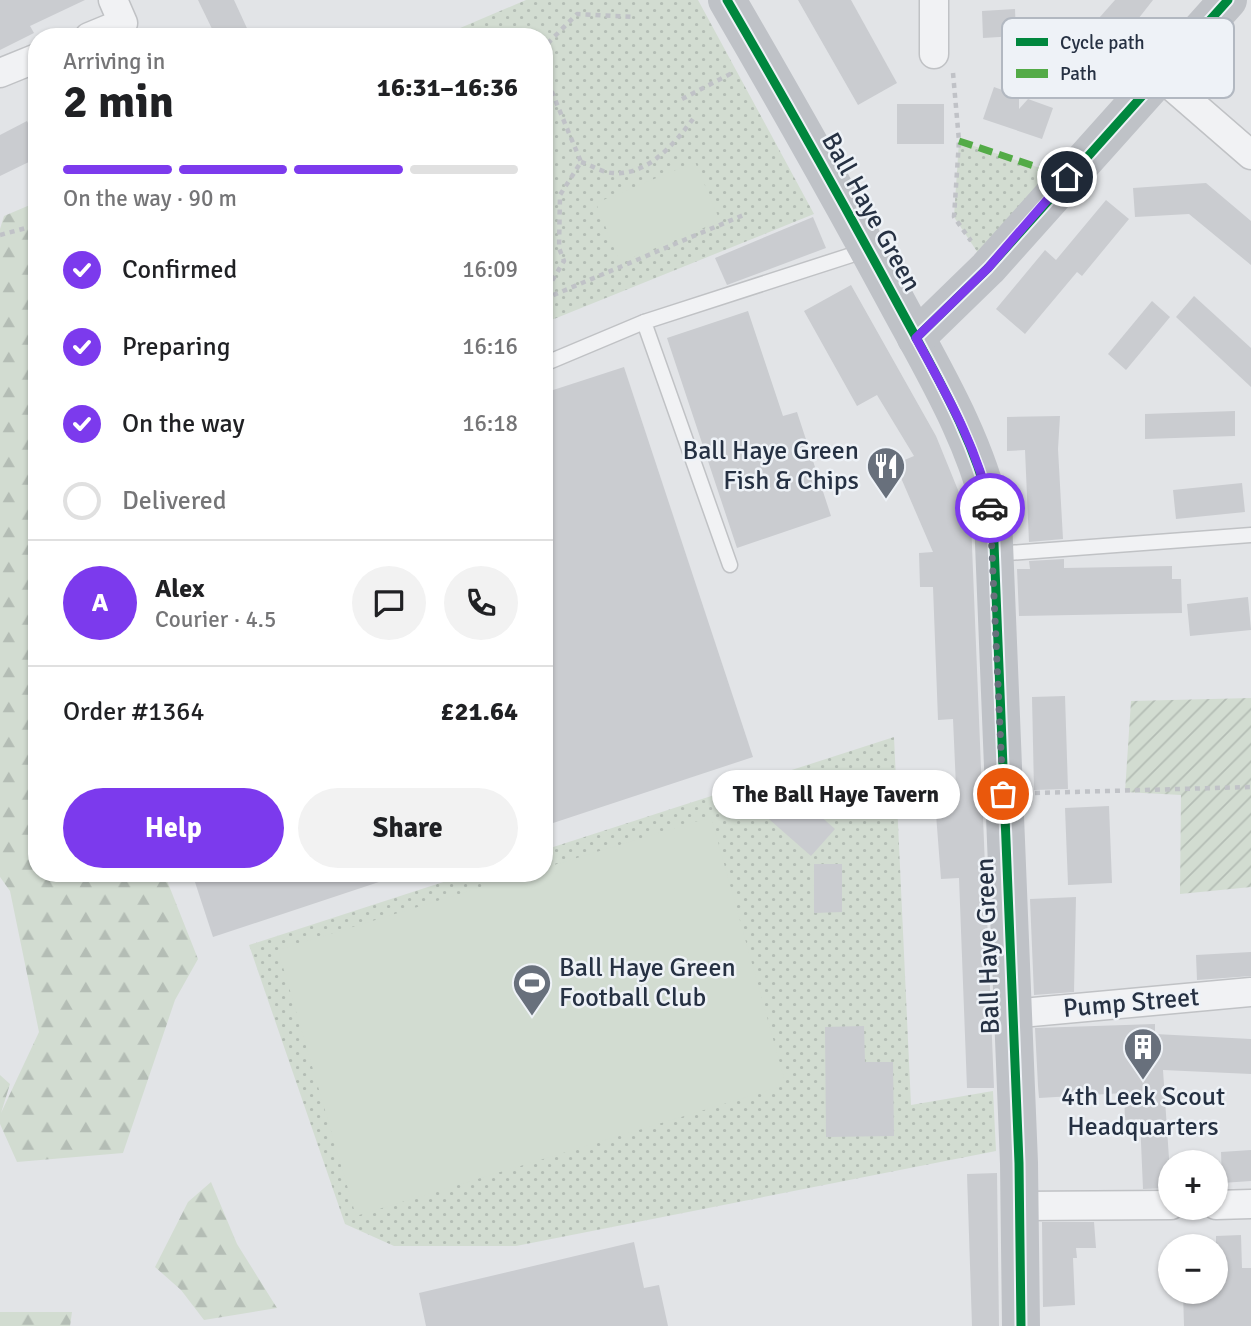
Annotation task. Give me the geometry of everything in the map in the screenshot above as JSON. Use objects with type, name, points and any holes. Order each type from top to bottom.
[{"type":"street","points":[[111,28],[123,23],[113,0]]},
{"type":"street","name":"Ball Haye Green","points":[[727,0],[869,250],[950,402],[985,481],[993,519],[1019,1163],[1021,1326]]},
{"type":"street","points":[[934,0],[934,54]]},
{"type":"street","points":[[1212,18],[1228,0]]},
{"type":"street","points":[[0,73],[28,62]]},
{"type":"street","points":[[916,338],[988,268],[1140,98]]},
{"type":"street","points":[[1185,98],[1251,155]]},
{"type":"street","name":"Pump Street","points":[[1011,1014],[1251,992]]},
{"type":"street","points":[[1228,1205],[1251,1204]]},
{"type":"street","points":[[1018,1206],[1158,1205]]},
{"type":"lane","points":[[553,360],[644,323],[869,250]]},
{"type":"lane","points":[[644,323],[730,565]]},
{"type":"lane","points":[[994,554],[1251,535]]},
{"type":"path","points":[[553,38],[577,14],[634,17]]},
{"type":"path","points":[[934,54],[953,68],[959,141],[954,217],[988,268]]},
{"type":"path","points":[[682,99],[761,58]]},
{"type":"path","points":[[553,92],[582,162],[614,174],[649,165],[674,144],[693,119]]},
{"type":"path","points":[[553,281],[564,261],[559,247],[560,195],[582,162]]},
{"type":"path","points":[[553,293],[746,214]]},
{"type":"path","points":[[0,235],[28,227]]},
{"type":"path","points":[[1003,794],[1251,787]]},
{"type":"green space","points":[[526,0],[698,0],[814,214],[553,319],[553,28],[460,28]]},
{"type":"green space","points":[[959,141],[1067,177],[988,268],[954,217]]},
{"type":"green space","points":[[695,162],[720,221],[620,263],[596,203]]},
{"type":"green space","points":[[28,206],[28,882],[168,882],[198,959],[175,1000],[123,1153],[17,1162],[0,1124],[0,1075],[10,1084],[1,1113],[39,1032],[10,891],[0,877],[0,229],[4,216]]},
{"type":"green space","points":[[1251,698],[1251,887],[1180,894],[1181,795],[1125,792],[1131,701]]},
{"type":"green space","name":"Ball Haye Green Football Club","points":[[894,737],[911,1105],[993,1091],[996,1151],[516,1246],[394,1246],[345,1224],[249,945],[443,882],[553,882],[553,847]]},
{"type":"green space","name":"Ball Haye Green Football Club","points":[[711,817],[786,1085],[356,1216],[278,950],[499,882],[553,882],[553,865]]},
{"type":"green space","points":[[211,1182],[237,1244],[277,1308],[204,1320],[181,1290],[155,1267],[188,1202]]},
{"type":"green space","points":[[0,1312],[72,1312],[70,1326],[0,1326]]},
{"type":"building","points":[[0,0],[85,0],[30,26],[28,36],[0,50]]},
{"type":"building","points":[[198,0],[234,0],[247,28],[212,28]]},
{"type":"building","points":[[798,0],[851,0],[897,83],[858,105]]},
{"type":"building","points":[[1115,0],[1153,0],[1139,18],[1099,18]]},
{"type":"building","points":[[1015,9],[1015,18],[1002,18],[1002,37],[983,38],[982,11]]},
{"type":"building","points":[[994,87],[1002,90],[1002,98],[1019,98],[1019,109],[1028,99],[1053,108],[1042,139],[983,119]]},
{"type":"building","points":[[897,104],[944,104],[944,144],[897,144]]},
{"type":"building","points":[[27,121],[28,123],[28,162],[0,176],[0,135]]},
{"type":"building","points":[[1206,183],[1251,221],[1251,265],[1189,214],[1135,217],[1133,188]]},
{"type":"building","points":[[1106,200],[1129,219],[1082,276],[1077,272],[1025,334],[996,309],[1045,250],[1056,260]]},
{"type":"building","points":[[813,217],[826,248],[727,285],[715,258]]},
{"type":"building","points":[[851,285],[936,436],[971,522],[994,1088],[967,1088],[959,878],[941,879],[934,788],[956,787],[953,719],[938,720],[933,587],[920,587],[919,553],[933,552],[895,464],[914,456],[877,395],[857,406],[804,311]]},
{"type":"building","points":[[1194,296],[1251,348],[1251,387],[1176,317]]},
{"type":"building","points":[[1152,301],[1170,317],[1126,370],[1108,354]]},
{"type":"building","points":[[748,311],[783,416],[797,412],[831,516],[737,548],[667,338]]},
{"type":"building","points":[[624,367],[753,757],[553,823],[553,390]]},
{"type":"building","points":[[1235,411],[1235,436],[1145,439],[1145,414]]},
{"type":"building","points":[[1060,416],[1058,449],[1063,539],[1029,542],[1025,450],[1007,451],[1007,417]]},
{"type":"building","points":[[1242,483],[1245,512],[1176,519],[1173,490]]},
{"type":"building","points":[[1064,559],[1064,568],[1172,566],[1172,579],[1181,579],[1182,613],[1019,616],[1017,569],[1030,569],[1029,561]]},
{"type":"building","points":[[1248,597],[1251,630],[1190,636],[1187,604]]},
{"type":"building","points":[[1065,696],[1068,789],[1034,790],[1032,697]]},
{"type":"building","points":[[785,785],[835,829],[811,856],[761,812]]},
{"type":"building","points":[[1109,806],[1112,883],[1068,885],[1065,808]]},
{"type":"building","points":[[814,864],[842,864],[842,912],[814,913]]},
{"type":"building","points":[[195,882],[379,882],[213,937]]},
{"type":"building","points":[[1076,897],[1074,992],[1034,995],[1030,899]]},
{"type":"building","points":[[1251,952],[1251,976],[1197,980],[1196,955]]},
{"type":"building","points":[[1155,1024],[1155,1034],[1251,1039],[1251,1074],[1163,1070],[1168,1150],[1158,1150],[1158,1188],[1143,1189],[1140,1119],[1125,1120],[1124,1093],[1039,1098],[1035,1028]]},
{"type":"building","points":[[864,1026],[865,1062],[893,1062],[894,1136],[826,1137],[825,1027]]},
{"type":"building","points":[[1251,1150],[1251,1181],[1228,1183],[1228,1152]]},
{"type":"building","points":[[997,1173],[999,1326],[972,1326],[967,1174]]},
{"type":"building","points":[[1042,1222],[1094,1222],[1096,1248],[1076,1248],[1077,1258],[1073,1258],[1075,1305],[1043,1307]]},
{"type":"building","points":[[1241,1235],[1242,1268],[1251,1268],[1251,1326],[1184,1326],[1183,1304],[1228,1304],[1228,1236]]},
{"type":"building","points":[[634,1242],[644,1288],[659,1285],[668,1326],[426,1326],[419,1293]]},
{"type":"marked path","points":[[959,141],[1067,177]]},
{"type":"cycle path","points":[[727,0],[938,377],[976,461],[993,519],[1019,1163],[1021,1326]]},
{"type":"cycle path","points":[[1212,18],[1228,0]]},
{"type":"cycle path","points":[[916,338],[988,268],[1140,98]]},
{"type":"way so far","points":[[990,508],[993,519],[1003,794]]},
{"type":"place","name":"Ball Haye Green Fish & Chips","points":[[886,500]]},
{"type":"place","name":"The Ball Haye Tavern","points":[[1003,794]]},
{"type":"place","name":"Ball Haye Green Football Club","points":[[532,1017]]},
{"type":"place","name":"4th Leek Scout Headquarters","points":[[1143,1081]]},
{"type":"route","points":[[990,508],[985,481],[950,402],[916,338],[988,268],[1067,177]]}]
